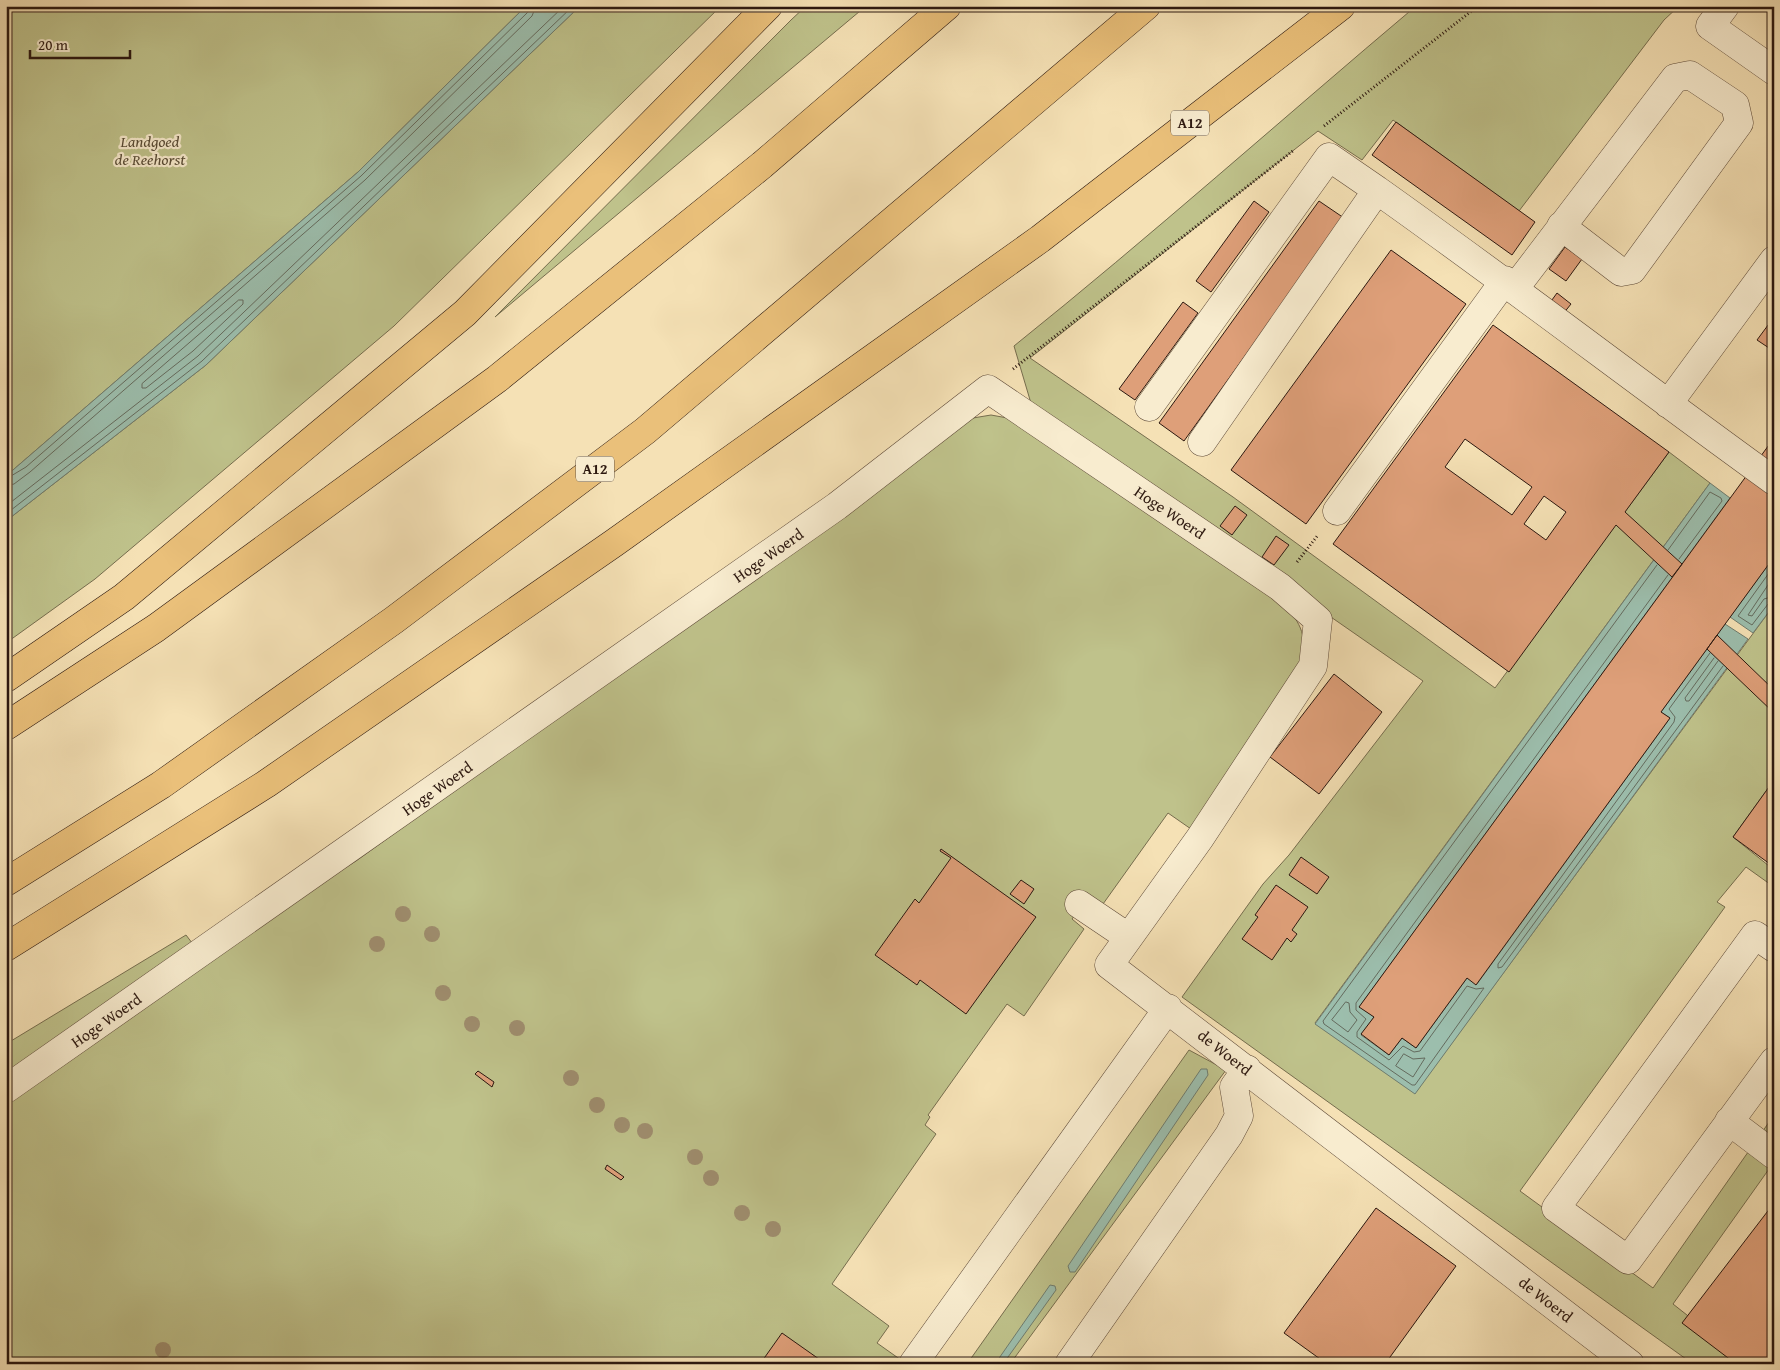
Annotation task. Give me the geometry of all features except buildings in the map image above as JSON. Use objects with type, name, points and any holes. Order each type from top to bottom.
[{"type":"highway","points":[[6,678],[124,597],[465,313],[768,6]]},
{"type":"highway","points":[[6,726],[156,628],[497,379],[762,165],[947,6]]},
{"type":"highway","name":"A12","points":[[6,882],[161,785],[394,620],[645,432],[1146,6]]},
{"type":"highway","name":"A12","points":[[6,947],[266,784],[614,543],[1040,239],[1341,6]]},
{"type":"street","points":[[1724,6],[1710,26],[1774,71]]},
{"type":"street","points":[[1337,511],[1510,284],[1561,226],[1675,78],[1690,75],[1735,105],[1738,123],[1632,270],[1621,272],[1561,226]]},
{"type":"street","points":[[1149,407],[1329,157],[1510,284],[1668,404],[1774,481]]},
{"type":"street","points":[[1202,442],[1376,190]]},
{"type":"street","points":[[1668,404],[1774,260]]},
{"type":"street","name":"Hoge Woerd","points":[[6,1089],[837,506],[988,389],[1280,587],[1318,620],[1313,666],[1200,838],[1128,937]]},
{"type":"street","points":[[1079,904],[1128,937]]},
{"type":"street","points":[[1774,948],[1755,935],[1556,1208],[1628,1260],[1774,1061]]},
{"type":"street","name":"de Woerd","points":[[1128,937],[1109,965],[1168,1008],[1630,1364]]},
{"type":"street","points":[[913,1364],[1168,1008]]},
{"type":"street","points":[[1069,1364],[1229,1135],[1239,1116],[1234,1087],[1247,1070]]},
{"type":"street","points":[[1729,1121],[1774,1155]]},
{"type":"path","points":[[1322,128],[1478,6]]},
{"type":"path","points":[[988,389],[1299,146]]},
{"type":"green space","name":"Landgoed de Reehorst","points":[[6,6],[526,6],[358,172],[6,476]]},
{"type":"green space","points":[[580,6],[721,6],[394,326],[95,579],[6,643],[6,521],[206,365]]},
{"type":"green space","points":[[806,6],[866,6],[495,317],[791,20]]},
{"type":"green space","points":[[1416,6],[1679,6],[1664,20],[1519,211],[1393,120],[1362,160],[1318,131],[1030,358],[1233,497],[1495,688],[1669,452],[1710,483],[1315,1023],[1415,1093],[1774,605],[1774,780],[1733,837],[1774,870],[1774,887],[1746,867],[1717,902],[1725,907],[1520,1191],[1653,1288],[1774,1115],[1774,1162],[1673,1304],[1749,1364],[1693,1364],[1182,997],[1263,884],[1289,855],[1423,681],[1033,410],[1014,346],[1166,220]]},
{"type":"green space","points":[[991,415],[1013,419],[1286,607],[1300,628],[1303,649],[1300,666],[1191,829],[1168,813],[1103,904],[1089,895],[1072,919],[1084,929],[1024,1016],[1007,1004],[928,1115],[930,1117],[925,1125],[936,1134],[832,1284],[889,1326],[877,1343],[901,1360],[899,1364],[6,1364],[6,1044],[186,935],[202,956],[356,861],[951,430],[973,418]]},
{"type":"green space","points":[[1189,1050],[1226,1070],[1010,1364],[967,1364]]},
{"type":"water","points":[[526,6],[580,6],[206,365],[6,521],[6,476],[358,172]]},
{"type":"water","points":[[1710,483],[1730,498],[1360,1006],[1374,1017],[1361,1035],[1389,1055],[1402,1038],[1416,1048],[1467,978],[1477,984],[1670,718],[1661,712],[1725,624],[1748,639],[1415,1094],[1315,1024]]},
{"type":"water","points":[[1774,557],[1774,605],[1753,633],[1730,617]]},
{"type":"water","points":[[1201,1069],[1207,1069],[1208,1075],[1075,1272],[1070,1272],[1068,1266]]},
{"type":"water","points":[[1050,1285],[1055,1286],[1056,1290],[1003,1364],[995,1364]]}]
